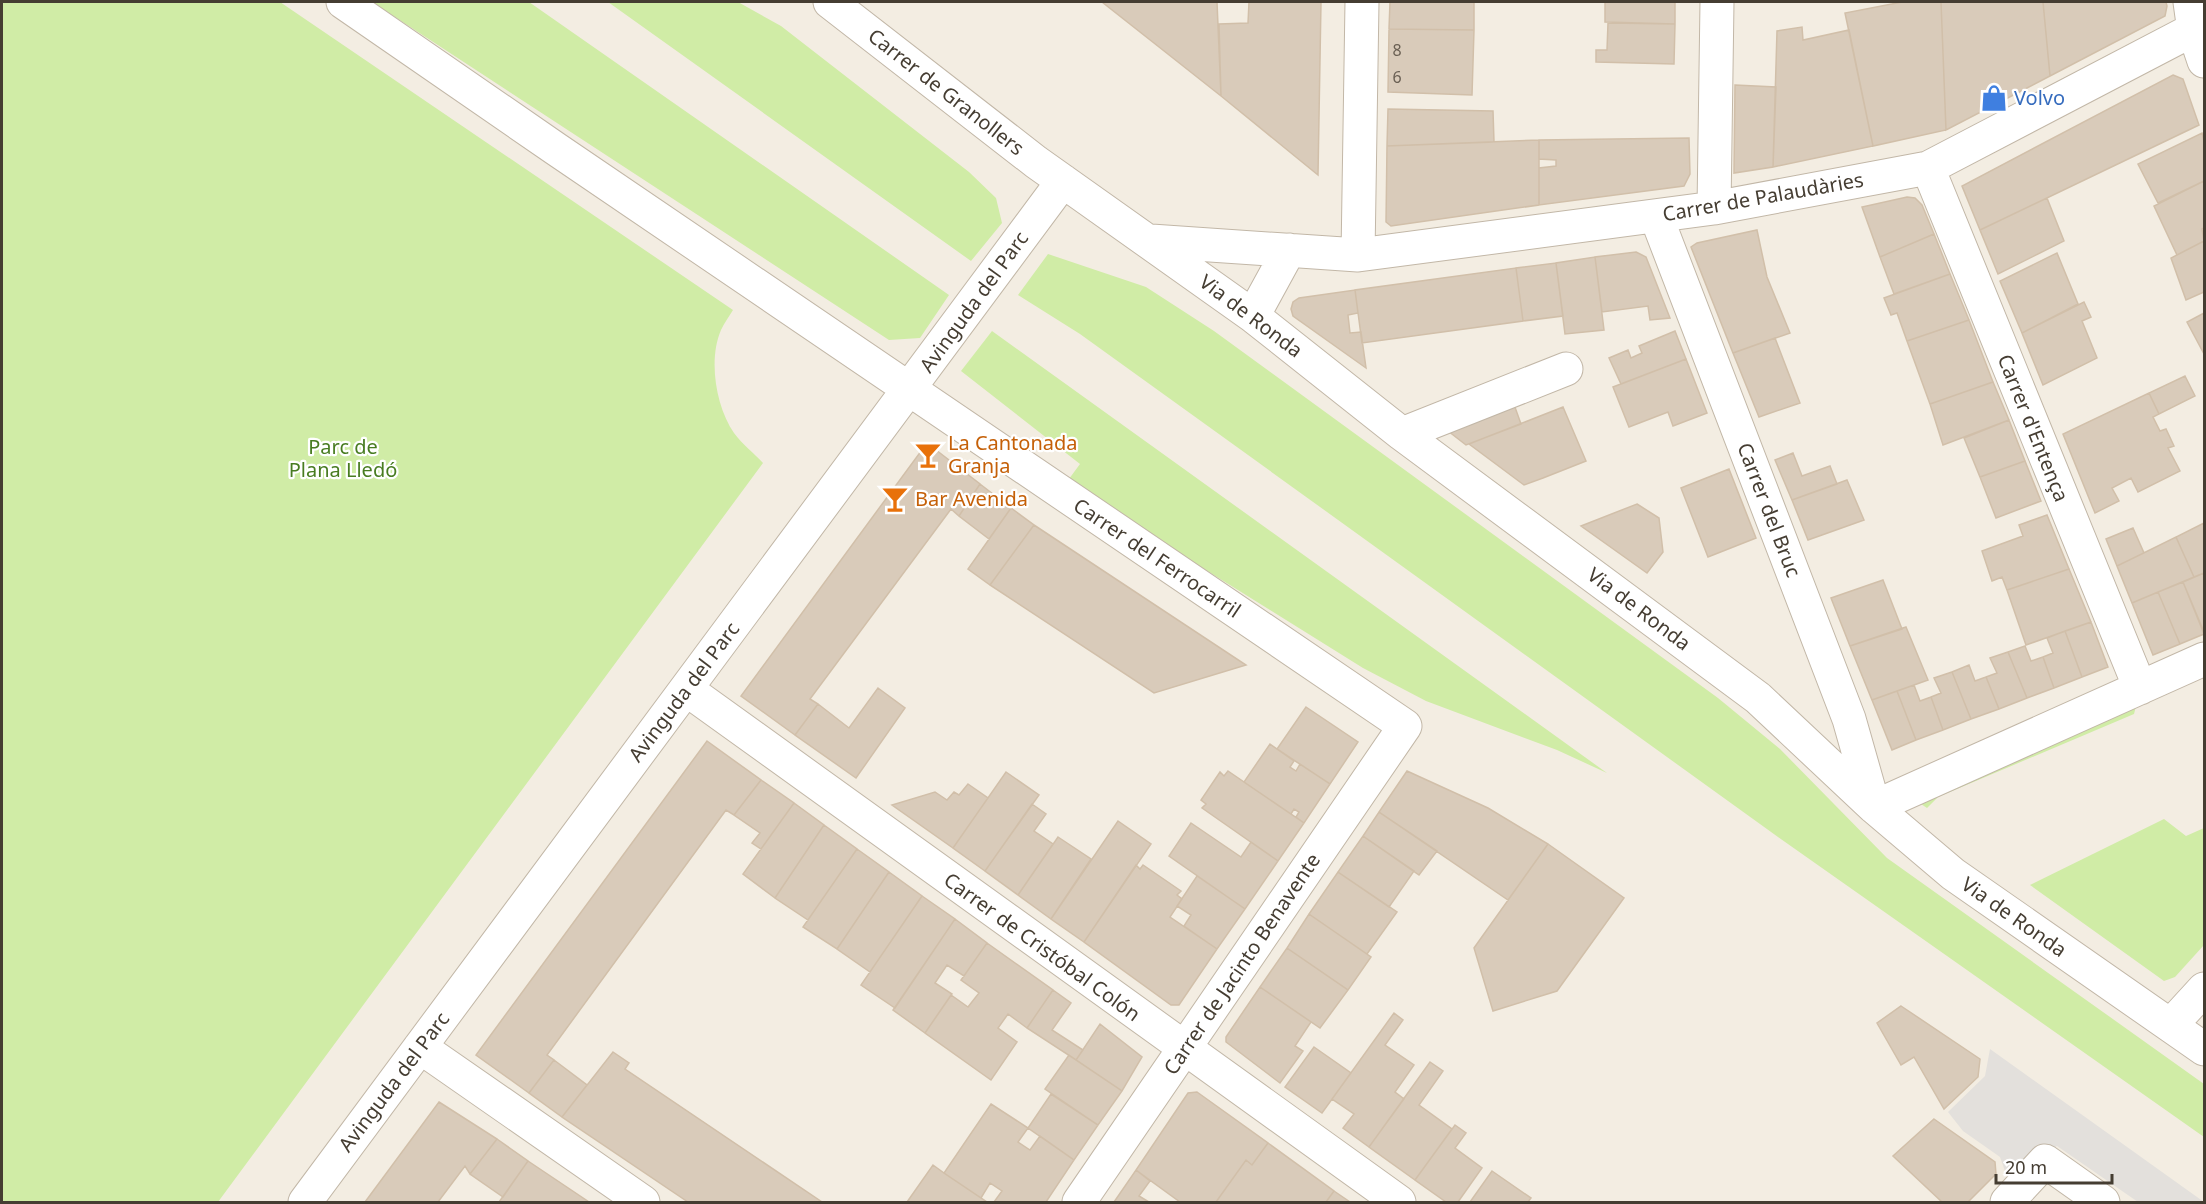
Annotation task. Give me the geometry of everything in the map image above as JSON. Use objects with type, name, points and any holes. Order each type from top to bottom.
[{"type":"street","name":"Carrer del Ferrocarril","points":[[343,2],[1405,726]]},
{"type":"street","name":"Carrer de Granollers","points":[[830,2],[1063,181]]},
{"type":"street","points":[[1358,255],[1362,2]]},
{"type":"street","points":[[1714,208],[1717,2]]},
{"type":"street","points":[[2196,19],[2205,61]]},
{"type":"street","name":"Carrer de Palaudàries","points":[[1151,241],[1358,255],[1714,208],[1928,168],[2196,19]]},
{"type":"street","name":"Carrer d'Entença","points":[[1928,168],[2140,688]]},
{"type":"street","name":"Avinguda del Parc","points":[[305,1203],[1063,181]]},
{"type":"street","name":"Via de Ronda","points":[[1063,181],[1151,241],[1253,316],[1402,434],[1758,698],[1874,807],[1953,874],[2205,1049]]},
{"type":"street","name":"Carrer del Bruc","points":[[1656,216],[1849,719],[1874,807]]},
{"type":"street","points":[[1253,316],[1289,250]]},
{"type":"street","points":[[1402,434],[1566,369]]},
{"type":"street","points":[[1874,807],[2205,659]]},
{"type":"street","name":"Carrer de Cristóbal Colón","points":[[686,689],[1400,1203]]},
{"type":"street","name":"Carrer de Jacinto Benavente","points":[[1079,1203],[1405,726]]},
{"type":"street","points":[[2171,1025],[2205,989]]},
{"type":"street","points":[[420,1047],[643,1203]]},
{"type":"street","points":[[2007,1203],[2045,1161],[2103,1203]]},
{"type":"green space","name":"Parc de Plana Lledó","points":[[2,2],[280,2],[733,310],[722,327],[717,342],[716,383],[723,410],[734,433],[763,463],[218,1202],[2,1202]]},
{"type":"green space","points":[[372,2],[529,2],[949,295],[920,338],[889,340]]},
{"type":"green space","points":[[608,2],[738,2],[781,26],[969,172],[996,198],[1002,223],[971,261]]},
{"type":"green space","points":[[1048,254],[1146,287],[1214,331],[1718,698],[1780,749],[1887,858],[2204,1084],[2204,1137],[1778,837],[1080,334],[1018,295]]},
{"type":"green space","points":[[992,331],[1607,773],[1557,750],[1426,701],[1363,668],[1066,483],[1080,464],[961,371]]},
{"type":"green space","points":[[2137,702],[2134,714],[1938,797],[1927,808],[1912,798]]},
{"type":"green space","points":[[2164,819],[2186,836],[2204,828],[2204,945],[2175,977],[2164,981],[2030,885]]},
{"type":"shaded area","points":[[1990,1049],[2204,1202],[2138,1202],[2057,1146],[2005,1171],[2000,1157],[1963,1131],[1948,1112],[1985,1076]]},
{"type":"building","points":[[1102,2],[1217,2],[1221,96],[1159,47]]},
{"type":"building","points":[[1249,2],[1321,2],[1318,175],[1221,96],[1219,24],[1248,23]]},
{"type":"building","points":[[1390,2],[1474,2],[1474,30],[1389,29]]},
{"type":"building","points":[[1605,2],[1675,2],[1675,24],[1605,22]]},
{"type":"building","points":[[1902,2],[1941,2],[1946,130],[1873,146],[1845,13]]},
{"type":"building","points":[[1941,2],[2043,2],[2050,76],[1946,130]]},
{"type":"building","points":[[2043,2],[2166,2],[2167,6],[2165,16],[2050,76]]},
{"type":"building","points":[[1608,23],[1675,24],[1674,64],[1596,62],[1596,50],[1607,50]]},
{"type":"building","points":[[1802,27],[1803,40],[1849,30],[1873,146],[1773,167],[1777,31]]},
{"type":"building","points":[[1389,29],[1474,30],[1472,95],[1388,92]]},
{"type":"building","points":[[2173,75],[2183,79],[2199,125],[1980,230],[1962,186]]},
{"type":"building","points":[[1735,85],[1776,87],[1773,167],[1734,173]]},
{"type":"building","points":[[1388,109],[1493,111],[1494,142],[1387,146]]},
{"type":"building","points":[[2202,133],[2204,181],[2158,203],[2138,164]]},
{"type":"building","points":[[1689,138],[1690,174],[1684,186],[1539,205],[1539,168],[1556,166],[1556,160],[1539,159],[1539,140]]},
{"type":"building","points":[[1539,140],[1539,205],[1391,226],[1386,222],[1387,146]]},
{"type":"building","points":[[2204,181],[2204,228],[2202,229],[2204,241],[2177,255],[2154,206]]},
{"type":"building","points":[[1907,197],[1915,198],[1922,205],[1934,234],[1880,257],[1862,207]]},
{"type":"building","points":[[2047,198],[2064,241],[1998,274],[1980,230]]},
{"type":"building","points":[[1757,230],[1767,277],[1790,333],[1733,353],[1691,247],[1697,243]]},
{"type":"building","points":[[1934,234],[1950,274],[1894,294],[1880,257]]},
{"type":"building","points":[[2204,241],[2204,292],[2186,300],[2171,258]]},
{"type":"building","points":[[1636,252],[1646,257],[1670,318],[1650,320],[1648,306],[1602,312],[1595,257]]},
{"type":"building","points":[[2057,253],[2078,304],[2022,333],[2000,281]]},
{"type":"building","points":[[1595,257],[1604,330],[1565,334],[1556,263]]},
{"type":"building","points":[[1556,263],[1563,316],[1523,321],[1516,268]]},
{"type":"building","points":[[1516,268],[1523,321],[1362,343],[1355,290]]},
{"type":"building","points":[[1950,274],[1969,320],[1907,341],[1897,313],[1891,315],[1884,298]]},
{"type":"building","points":[[1355,290],[1358,313],[1348,315],[1350,333],[1361,332],[1366,368],[1293,316],[1291,309],[1293,302],[1299,298]]},
{"type":"building","points":[[2084,302],[2091,317],[2082,321],[2097,358],[2043,385],[2022,333]]},
{"type":"building","points":[[2204,313],[2204,354],[2187,322]]},
{"type":"building","points":[[1969,320],[1993,382],[1930,404],[1907,341]]},
{"type":"building","points":[[1675,331],[1686,359],[1621,384],[1609,358],[1628,350],[1631,358],[1642,353],[1639,346]]},
{"type":"building","points":[[1775,338],[1800,403],[1759,417],[1733,353]]},
{"type":"building","points":[[1686,359],[1707,413],[1673,426],[1668,412],[1629,427],[1613,387]]},
{"type":"building","points":[[2185,376],[2195,396],[2159,414],[2149,393]]},
{"type":"building","points":[[1993,382],[2009,420],[1943,445],[1930,404]]},
{"type":"building","points":[[2149,393],[2159,414],[2153,417],[2160,431],[2166,429],[2174,446],[2168,448],[2180,471],[2138,492],[2131,478],[2112,488],[2119,501],[2095,513],[2063,434]]},
{"type":"building","points":[[1511,396],[1521,424],[1466,445],[1439,424]]},
{"type":"building","points":[[1563,407],[1586,461],[1543,478],[1524,485],[1469,444]]},
{"type":"building","points":[[2009,420],[2025,461],[1980,477],[1964,438]]},
{"type":"building","points":[[927,443],[980,484],[959,516],[951,509],[810,699],[818,704],[795,735],[741,696]]},
{"type":"building","points":[[1793,453],[1802,476],[1830,466],[1837,484],[1792,500],[1775,460]]},
{"type":"building","points":[[2025,461],[2041,501],[1996,518],[1980,477]]},
{"type":"building","points":[[1729,469],[1756,538],[1708,557],[1681,488]]},
{"type":"building","points":[[1847,480],[1864,520],[1808,540],[1792,500]]},
{"type":"building","points":[[980,484],[1011,508],[989,539],[959,516]]},
{"type":"building","points":[[1637,504],[1659,518],[1663,552],[1647,573],[1581,526]]},
{"type":"building","points":[[1011,508],[1034,525],[990,585],[968,569]]},
{"type":"building","points":[[2047,515],[2069,569],[2007,590],[2002,577],[1992,581],[1982,551],[2023,536],[2019,525]]},
{"type":"building","points":[[2204,523],[2204,573],[2194,577],[2176,537]]},
{"type":"building","points":[[1034,525],[1246,665],[1154,693],[990,585]]},
{"type":"building","points":[[2133,528],[2144,553],[2117,566],[2106,539]]},
{"type":"building","points":[[2176,537],[2194,577],[2132,603],[2117,566]]},
{"type":"building","points":[[2069,569],[2091,622],[2026,645],[2007,590]]},
{"type":"building","points":[[2204,573],[2204,632],[2183,582]]},
{"type":"building","points":[[1883,580],[1902,629],[1850,646],[1831,598]]},
{"type":"building","points":[[2183,582],[2204,634],[2180,644],[2158,592]]},
{"type":"building","points":[[2158,592],[2180,644],[2153,655],[2132,603]]},
{"type":"building","points":[[2091,622],[2108,667],[2082,677],[2065,631]]},
{"type":"building","points":[[1906,627],[1928,680],[1872,700],[1850,646]]},
{"type":"building","points":[[2065,631],[2082,677],[2054,688],[2043,657],[2053,653],[2047,638]]},
{"type":"building","points":[[2025,646],[2031,661],[2043,657],[2054,688],[2027,698],[2008,652]]},
{"type":"building","points":[[2008,652],[2027,698],[1999,709],[1986,677],[1997,673],[1990,658]]},
{"type":"building","points":[[1969,665],[1975,681],[1986,677],[1999,709],[1971,719],[1952,672]]},
{"type":"building","points":[[1952,672],[1971,719],[1943,730],[1931,697],[1941,693],[1934,678]]},
{"type":"building","points":[[1914,685],[1920,701],[1931,697],[1943,730],[1916,740],[1897,691]]},
{"type":"building","points":[[878,688],[905,708],[856,778],[795,735],[818,704],[849,728]]},
{"type":"building","points":[[1897,691],[1916,740],[1892,750],[1872,700]]},
{"type":"building","points":[[1306,707],[1358,742],[1330,784],[1277,749]]},
{"type":"building","points":[[707,741],[761,780],[734,815],[726,810],[547,1055],[554,1060],[529,1093],[476,1055]]},
{"type":"building","points":[[1270,744],[1294,761],[1290,767],[1296,771],[1300,764],[1330,784],[1304,823],[1296,817],[1299,812],[1294,809],[1291,814],[1244,782]]},
{"type":"building","points":[[1228,771],[1304,823],[1278,861],[1202,808],[1206,804],[1201,800],[1220,772],[1224,776]]},
{"type":"building","points":[[1407,771],[1488,808],[1548,844],[1508,900],[1379,812]]},
{"type":"building","points":[[1006,772],[1039,795],[985,871],[953,848]]},
{"type":"building","points":[[761,780],[794,803],[761,849],[752,843],[760,833],[734,815]]},
{"type":"building","points":[[968,784],[988,798],[953,848],[892,805],[935,792],[947,800],[954,792],[959,795]]},
{"type":"building","points":[[794,803],[824,825],[775,898],[743,874]]},
{"type":"building","points":[[1032,804],[1046,814],[1034,831],[1053,844],[1018,895],[985,871]]},
{"type":"building","points":[[1379,812],[1437,851],[1419,875],[1363,836]]},
{"type":"building","points":[[1118,821],[1151,844],[1084,942],[1051,919]]},
{"type":"building","points":[[1191,823],[1241,857],[1251,842],[1278,861],[1245,909],[1169,856]]},
{"type":"building","points":[[824,825],[857,849],[808,920],[775,898]]},
{"type":"building","points":[[1363,836],[1414,871],[1389,907],[1338,872]]},
{"type":"building","points":[[1058,837],[1091,859],[1051,919],[1018,895]]},
{"type":"building","points":[[1548,844],[1624,898],[1557,991],[1493,1011],[1474,948]]},
{"type":"building","points":[[857,849],[889,872],[837,949],[803,927]]},
{"type":"building","points":[[1136,865],[1140,869],[1143,865],[1181,891],[1177,895],[1182,899],[1170,917],[1217,949],[1179,1005],[1171,1005],[1084,942]]},
{"type":"building","points":[[889,872],[922,896],[870,972],[837,949]]},
{"type":"building","points":[[1338,872],[1397,912],[1367,954],[1309,914]]},
{"type":"building","points":[[1197,876],[1245,909],[1217,949],[1184,926],[1191,915],[1177,906]]},
{"type":"building","points":[[922,896],[955,919],[895,1008],[861,985]]},
{"type":"building","points":[[1309,914],[1371,957],[1348,990],[1287,948]]},
{"type":"building","points":[[955,919],[987,943],[964,976],[947,965],[935,983],[952,994],[925,1033],[893,1010]]},
{"type":"building","points":[[987,943],[1053,990],[1027,1028],[1008,1014],[998,1028],[1017,1042],[991,1080],[925,1033],[951,995],[968,1007],[979,993],[961,980]]},
{"type":"building","points":[[1287,948],[1348,990],[1320,1028],[1260,987]]},
{"type":"building","points":[[1260,987],[1311,1022],[1295,1046],[1303,1051],[1280,1083],[1226,1042],[1226,1037]]},
{"type":"building","points":[[1053,990],[1071,1003],[1052,1030],[1083,1050],[1076,1060],[1027,1028]]},
{"type":"building","points":[[1901,1006],[1980,1059],[1978,1077],[1944,1109],[1914,1057],[1901,1065],[1877,1023]]},
{"type":"building","points":[[1394,1013],[1403,1020],[1385,1045],[1414,1065],[1395,1092],[1404,1099],[1369,1147],[1343,1128],[1354,1114],[1332,1099]]},
{"type":"building","points":[[1100,1024],[1142,1057],[1122,1091],[1076,1060]]},
{"type":"building","points":[[1314,1047],[1351,1073],[1322,1113],[1285,1087]]},
{"type":"building","points":[[613,1052],[629,1063],[625,1069],[822,1202],[688,1202],[562,1117]]},
{"type":"building","points":[[1069,1055],[1122,1091],[1098,1125],[1045,1089]]},
{"type":"building","points":[[554,1060],[587,1085],[562,1117],[529,1093]]},
{"type":"building","points":[[1430,1062],[1443,1071],[1419,1105],[1452,1129],[1415,1180],[1369,1147]]},
{"type":"building","points":[[1197,1092],[1268,1143],[1252,1165],[1246,1160],[1216,1202],[1180,1202],[1136,1170],[1188,1093]]},
{"type":"building","points":[[1051,1094],[1098,1125],[1074,1160],[1028,1128]]},
{"type":"building","points":[[439,1102],[497,1139],[470,1174],[465,1166],[438,1202],[365,1202]]},
{"type":"building","points":[[991,1104],[1028,1128],[1018,1142],[1030,1150],[1040,1136],[1074,1160],[1046,1202],[994,1202],[1002,1191],[990,1183],[981,1198],[944,1173]]},
{"type":"building","points":[[1934,1119],[1995,1162],[1996,1174],[1968,1202],[1942,1202],[1893,1156]]},
{"type":"building","points":[[1455,1125],[1466,1133],[1455,1148],[1482,1168],[1458,1202],[1446,1202],[1415,1180]]},
{"type":"building","points":[[497,1139],[528,1161],[503,1197],[470,1174]]},
{"type":"building","points":[[1268,1143],[1334,1191],[1326,1202],[1216,1202],[1246,1160],[1252,1165]]},
{"type":"building","points":[[528,1161],[589,1202],[499,1202]]},
{"type":"building","points":[[933,1165],[944,1173],[987,1202],[907,1202]]},
{"type":"building","points":[[1136,1170],[1150,1181],[1139,1196],[1149,1202],[1114,1202]]},
{"type":"building","points":[[1492,1171],[1531,1198],[1528,1202],[1470,1202]]},
{"type":"building","points":[[1334,1191],[1350,1202],[1326,1202]]},
{"type":"place","name":"Volvo","points":[[1994,98]]},
{"type":"place","name":"La Cantonada Granja","points":[[928,455]]},
{"type":"place","name":"Bar Avenida","points":[[895,499]]}]
